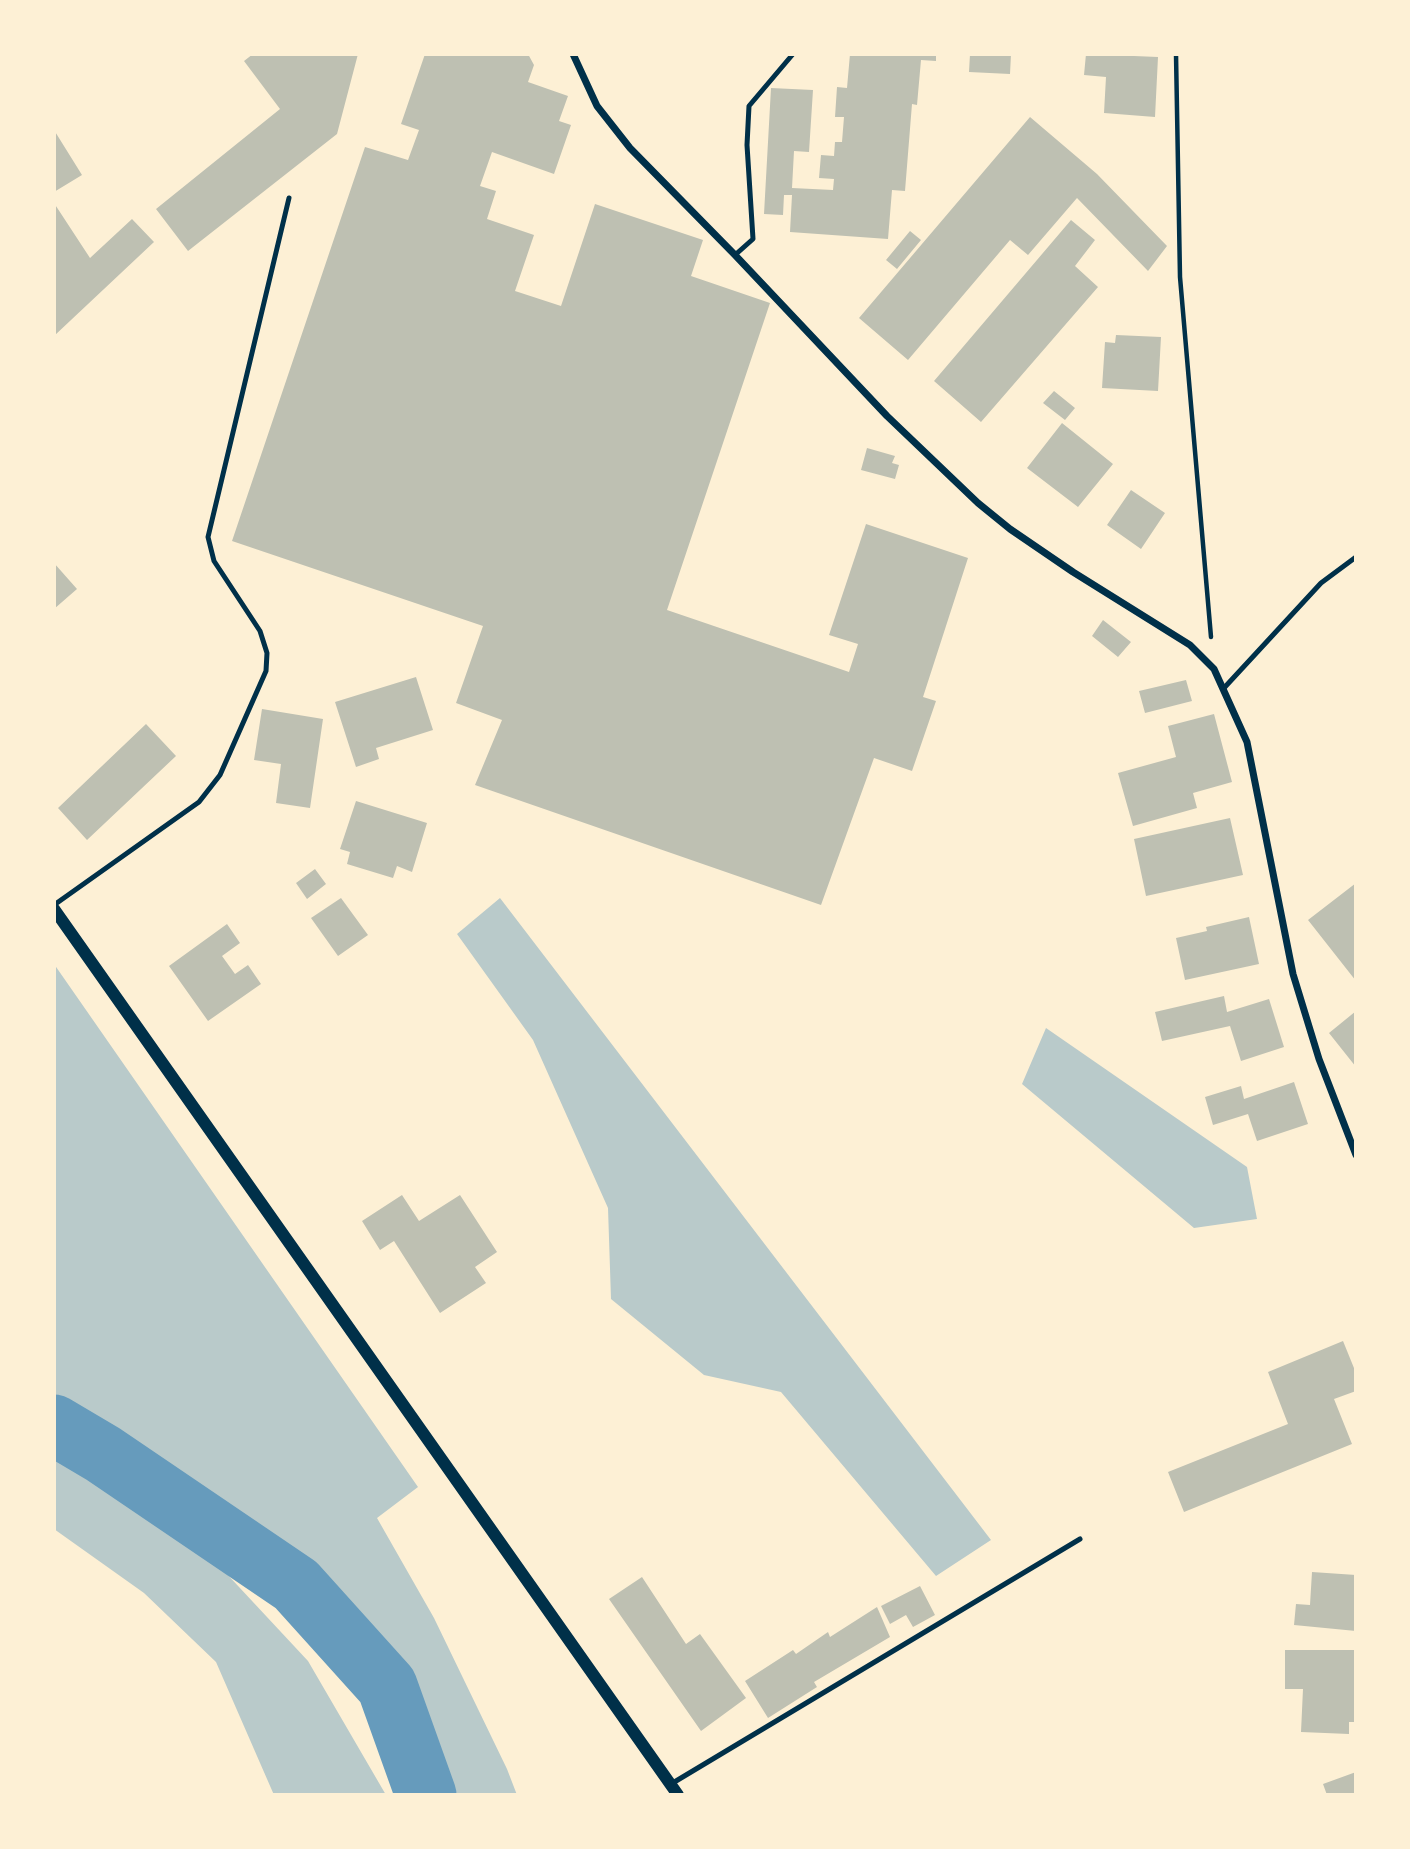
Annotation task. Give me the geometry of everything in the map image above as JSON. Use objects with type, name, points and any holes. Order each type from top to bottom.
[{"type":"street","points":[[573,54],[597,106],[630,148],[887,416],[978,503],[1010,529],[1190,645],[1213,669],[1247,742],[1293,974],[1319,1059],[1356,1155]]},
{"type":"street","points":[[54,907],[674,1789]]},
{"type":"lane","points":[[735,255],[753,239],[747,145],[749,106],[793,54]]},
{"type":"lane","points":[[54,907],[199,802],[220,775],[266,671],[267,653],[261,631],[214,561],[208,537],[289,198]]},
{"type":"lane","points":[[1224,688],[1321,583],[1356,557]]},
{"type":"lane","points":[[674,1789],[1080,1539]]},
{"type":"path","points":[[1175,54],[1180,277],[1213,669]]},
{"type":"shaded area","points":[[500,898],[991,1540],[936,1576],[781,1392],[704,1375],[611,1299],[608,1208],[533,1040],[457,934]]},
{"type":"shaded area","points":[[54,964],[418,1487],[377,1518],[434,1618],[517,1795],[456,1795],[383,1644],[315,1563],[54,1400]]},
{"type":"shaded area","points":[[1046,1028],[1247,1167],[1257,1219],[1194,1228],[1022,1084]]},
{"type":"shaded area","points":[[54,1459],[198,1543],[308,1661],[386,1795],[274,1795],[216,1662],[144,1593],[54,1529]]},
{"type":"building","points":[[253,54],[358,54],[337,134],[188,251],[156,209],[280,109],[244,61]]},
{"type":"building","points":[[425,54],[528,54],[534,65],[528,82],[568,96],[559,121],[571,125],[554,174],[492,152],[480,186],[496,191],[487,219],[534,235],[515,291],[561,306],[595,204],[703,240],[691,276],[770,303],[667,610],[849,672],[858,644],[829,635],[866,524],[968,558],[923,697],[936,701],[912,771],[874,758],[821,905],[475,785],[502,720],[456,703],[483,626],[232,541],[365,147],[408,160],[419,130],[401,124]]},
{"type":"building","points":[[850,54],[936,54],[936,61],[921,60],[917,105],[912,104],[905,191],[892,190],[888,239],[790,232],[792,195],[784,195],[783,215],[764,214],[771,88],[813,90],[809,152],[794,151],[792,188],[833,190],[834,179],[819,178],[821,155],[834,156],[835,142],[842,142],[844,117],[835,117],[837,87],[847,88]]},
{"type":"building","points":[[970,54],[1011,54],[1010,74],[969,72]]},
{"type":"building","points":[[1086,54],[1158,57],[1155,117],[1104,113],[1106,77],[1084,75]]},
{"type":"building","points":[[1030,117],[1097,174],[1167,246],[1148,271],[1077,198],[1028,255],[1010,240],[908,360],[859,318]]},
{"type":"building","points":[[54,130],[82,175],[54,192]]},
{"type":"building","points":[[54,203],[90,258],[132,219],[154,242],[54,336]]},
{"type":"building","points":[[1071,220],[1095,240],[1075,266],[1098,287],[981,422],[934,381]]},
{"type":"building","points":[[910,231],[921,240],[897,269],[886,260]]},
{"type":"building","points":[[1116,335],[1161,337],[1158,391],[1102,388],[1105,342],[1115,343]]},
{"type":"building","points":[[1054,391],[1075,408],[1065,420],[1043,403]]},
{"type":"building","points":[[1062,423],[1113,464],[1078,507],[1027,468]]},
{"type":"building","points":[[867,448],[895,456],[892,463],[899,465],[895,479],[861,470]]},
{"type":"building","points":[[1131,490],[1165,513],[1141,549],[1107,525]]},
{"type":"building","points":[[54,563],[77,589],[54,609]]},
{"type":"building","points":[[1103,620],[1131,642],[1118,657],[1092,636]]},
{"type":"building","points":[[416,677],[433,730],[376,748],[379,759],[356,767],[335,702]]},
{"type":"building","points":[[1186,680],[1192,701],[1145,713],[1139,691]]},
{"type":"building","points":[[262,709],[323,719],[310,808],[276,803],[281,764],[254,760]]},
{"type":"building","points":[[1214,714],[1232,782],[1193,793],[1197,808],[1133,826],[1118,773],[1176,757],[1168,726]]},
{"type":"building","points":[[146,724],[176,756],[87,840],[58,808]]},
{"type":"building","points":[[356,801],[427,823],[412,872],[397,866],[393,878],[347,864],[350,852],[340,849]]},
{"type":"building","points":[[1230,818],[1243,875],[1146,896],[1134,839]]},
{"type":"building","points":[[315,869],[326,884],[307,899],[296,883]]},
{"type":"building","points":[[1356,883],[1356,981],[1308,920]]},
{"type":"building","points":[[341,898],[368,935],[338,956],[311,918]]},
{"type":"building","points":[[1249,917],[1259,964],[1185,980],[1176,938],[1207,931],[1206,927]]},
{"type":"building","points":[[227,924],[240,943],[222,956],[235,974],[248,965],[261,984],[208,1021],[169,966]]},
{"type":"building","points":[[1224,996],[1227,1012],[1269,999],[1284,1047],[1241,1061],[1230,1026],[1162,1041],[1155,1012]]},
{"type":"building","points":[[1356,1011],[1356,1067],[1329,1033]]},
{"type":"building","points":[[1294,1082],[1308,1124],[1257,1141],[1248,1114],[1213,1125],[1205,1097],[1241,1086],[1244,1099]]},
{"type":"building","points":[[402,1195],[419,1221],[460,1195],[497,1252],[475,1267],[486,1283],[440,1313],[394,1241],[380,1250],[362,1221]]},
{"type":"building","points":[[1343,1341],[1356,1373],[1356,1391],[1334,1399],[1352,1444],[1184,1512],[1168,1472],[1288,1424],[1268,1372]]},
{"type":"building","points":[[1312,1572],[1356,1575],[1356,1631],[1294,1625],[1296,1604],[1310,1605]]},
{"type":"building","points":[[642,1577],[686,1644],[700,1634],[746,1698],[701,1731],[609,1599]]},
{"type":"building","points":[[920,1586],[935,1615],[913,1627],[906,1615],[890,1624],[881,1606]]},
{"type":"building","points":[[877,1607],[890,1637],[814,1682],[817,1687],[768,1718],[745,1681],[793,1650],[796,1654],[828,1632],[830,1637]]},
{"type":"building","points":[[1285,1650],[1356,1650],[1356,1722],[1349,1722],[1349,1734],[1301,1732],[1303,1689],[1285,1689]]},
{"type":"building","points":[[1356,1772],[1356,1795],[1327,1795],[1323,1784]]},
{"type":"waterway","points":[[54,1425],[103,1454],[296,1585],[387,1686],[426,1795]]}]
